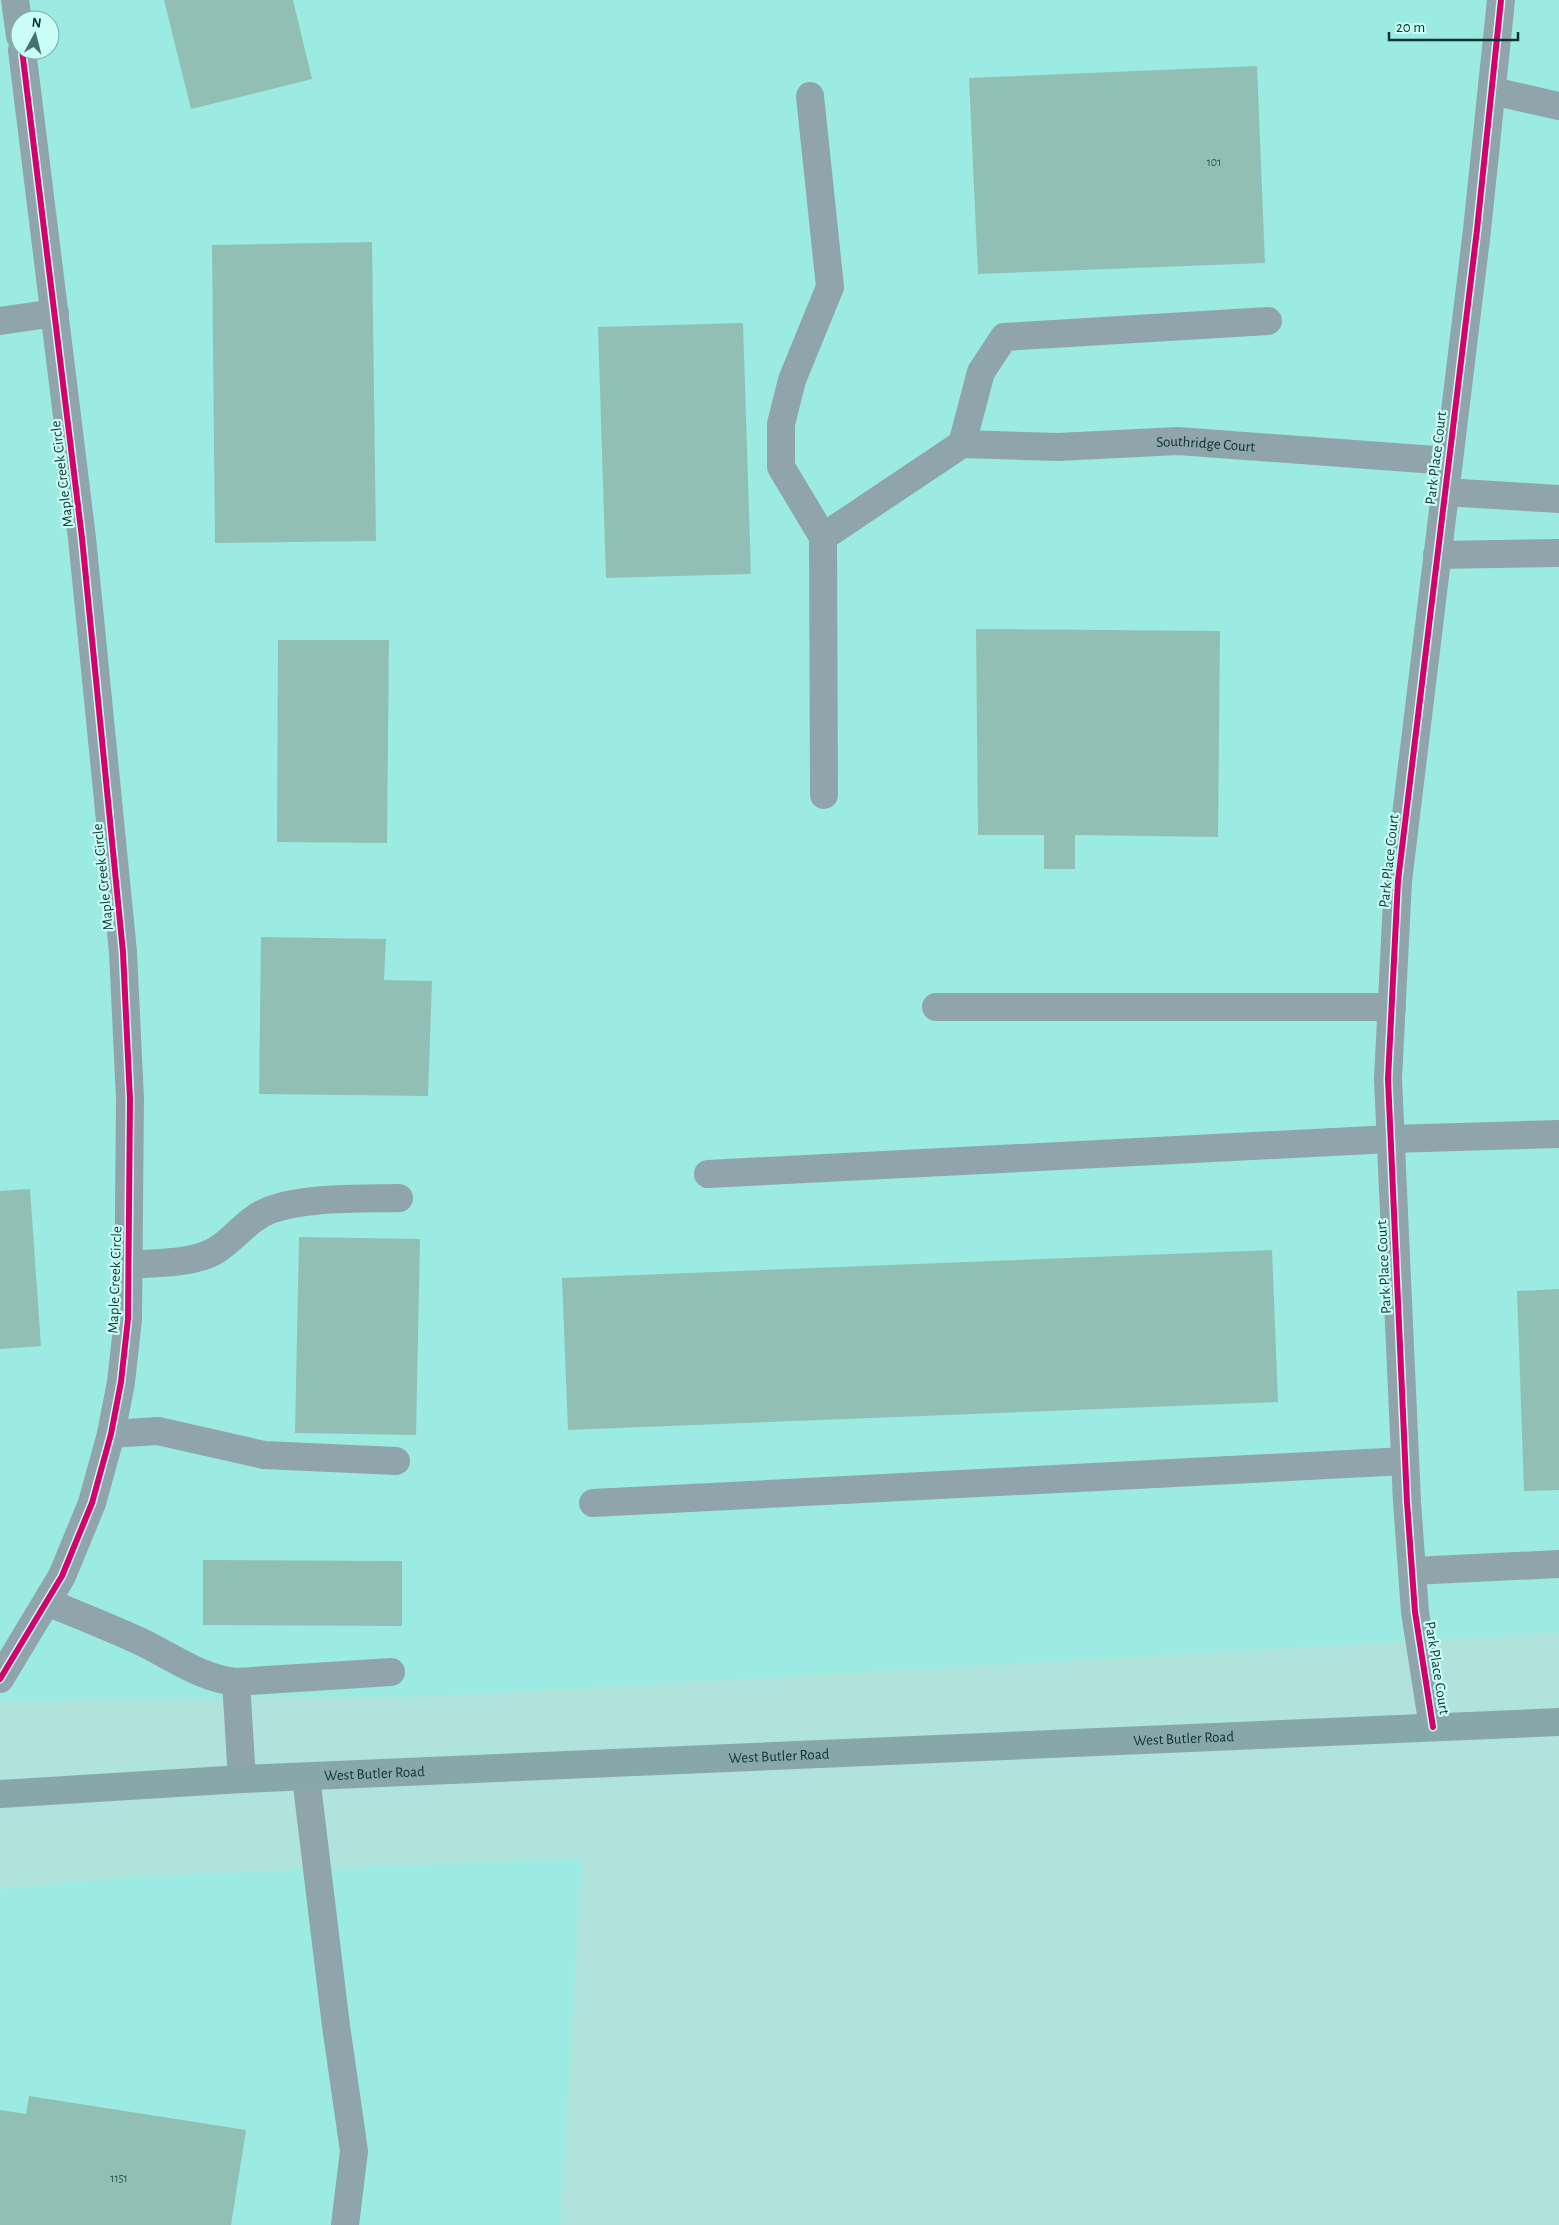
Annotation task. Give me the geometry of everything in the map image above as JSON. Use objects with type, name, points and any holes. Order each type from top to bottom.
[{"type":"main road","name":"West Butler Road","points":[[0,1794],[306,1777],[1559,1722]]},
{"type":"street","name":"Park Place Court","points":[[1433,1727],[1415,1612],[1412,1571],[1405,1461],[1388,1079],[1398,881],[1449,461],[1501,0]]},
{"type":"street","name":"Maple Creek Circle","points":[[0,1679],[62,1576],[92,1503],[111,1434],[121,1382],[127,1328],[128,1265],[130,1099],[123,952],[82,538],[23,60]]},
{"type":"street","points":[[1492,91],[1559,106]]},
{"type":"street","points":[[810,96],[830,287],[792,380],[781,424],[782,467],[823,536],[824,795]]},
{"type":"street","points":[[0,321],[55,313]]},
{"type":"street","points":[[823,536],[962,444],[981,372],[1004,337],[1268,321]]},
{"type":"street","name":"Southridge Court","points":[[962,444],[1058,448],[1178,441],[1449,461]]},
{"type":"street","points":[[1445,492],[1559,496]]},
{"type":"street","points":[[1437,555],[1559,553]]},
{"type":"street","points":[[936,1006],[1392,1007]]},
{"type":"street","points":[[708,1174],[1391,1139],[1559,1134]]},
{"type":"street","points":[[128,1265],[178,1261],[217,1251],[256,1218],[278,1208],[300,1203],[399,1198]]},
{"type":"street","points":[[111,1434],[158,1431],[264,1455],[396,1461]]},
{"type":"street","points":[[593,1502],[1405,1461]]},
{"type":"street","points":[[1412,1571],[1559,1564]]},
{"type":"street","points":[[47,1602],[136,1639],[196,1672],[223,1681],[236,1682],[391,1672]]},
{"type":"street","points":[[236,1682],[242,1780]]},
{"type":"street","points":[[306,1777],[336,2026],[354,2151],[345,2225]]},
{"type":"shaded area","points":[[0,0],[1559,0],[1559,1633],[444,1696],[0,1701]]},
{"type":"shaded area","points":[[582,1858],[560,2225],[0,2225],[0,1889],[125,1877]]},
{"type":"building","points":[[164,0],[293,0],[312,79],[191,109]]},
{"type":"building","points":[[1257,66],[1265,263],[978,274],[969,78]]},
{"type":"building","points":[[372,242],[376,541],[215,543],[212,245]]},
{"type":"building","points":[[743,323],[751,574],[606,578],[598,327]]},
{"type":"building","points":[[976,629],[1220,631],[1218,837],[1075,835],[1075,869],[1044,869],[1044,835],[978,835]]},
{"type":"building","points":[[278,640],[389,640],[387,843],[277,842]]},
{"type":"building","points":[[261,937],[386,939],[384,980],[432,981],[428,1096],[259,1094]]},
{"type":"building","points":[[30,1189],[41,1346],[0,1349],[0,1191]]},
{"type":"building","points":[[299,1237],[420,1239],[416,1435],[295,1433]]},
{"type":"building","points":[[1272,1250],[1278,1402],[568,1430],[562,1278]]},
{"type":"building","points":[[1559,1289],[1559,1490],[1524,1491],[1517,1291]]},
{"type":"building","points":[[203,1560],[402,1561],[402,1626],[203,1625]]},
{"type":"building","points":[[29,2096],[246,2130],[231,2225],[0,2225],[0,2110],[26,2114]]},
{"type":"cycle path","points":[[1433,1727],[1415,1612],[1407,1502],[1388,1079],[1398,881],[1477,230],[1501,0]]},
{"type":"cycle path","points":[[0,1679],[62,1576],[92,1503],[111,1434],[121,1382],[128,1319],[130,1099],[123,952],[82,538],[23,60]]}]
